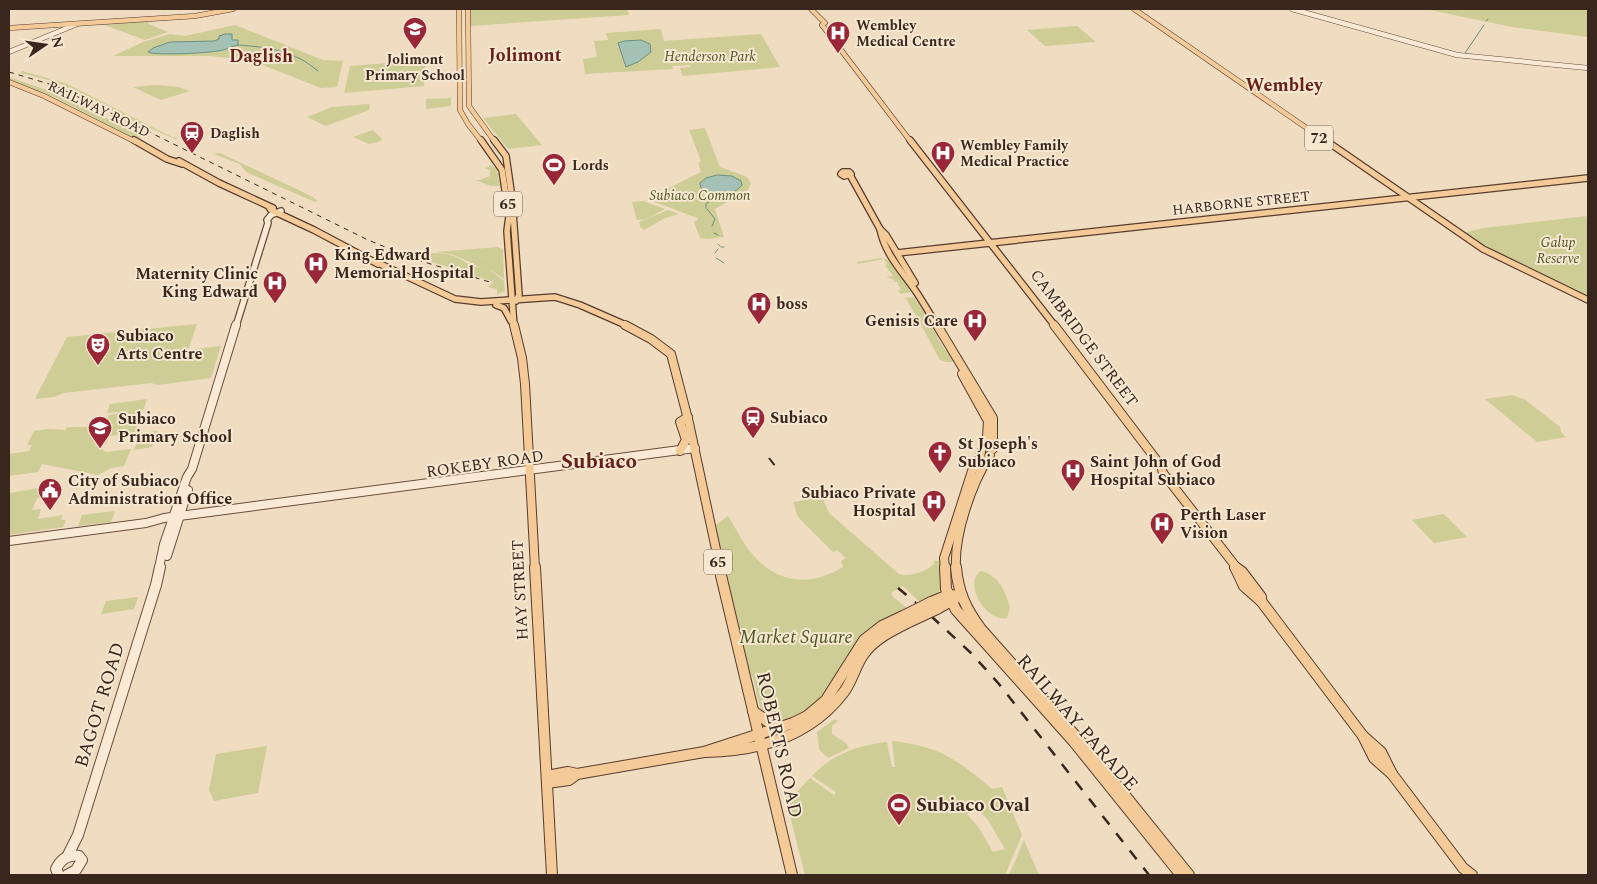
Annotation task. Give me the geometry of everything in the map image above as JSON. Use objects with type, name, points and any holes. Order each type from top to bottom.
[{"type":"main road","points":[[200,14],[226,9]]},
{"type":"main road","points":[[9,28],[200,14],[233,9]]},
{"type":"main road","name":"HAY STREET","points":[[459,9],[461,112],[494,156],[502,170],[509,216],[507,231],[513,299],[513,322],[522,358],[527,421],[552,875]]},
{"type":"main road","name":"HAY STREET","points":[[468,9],[469,106],[504,154],[508,165],[518,281],[513,299]]},
{"type":"main road","name":"CAMBRIDGE STREET","points":[[810,9],[1156,467],[1161,470],[1235,567],[1249,580],[1261,597],[1261,601],[1363,736],[1364,743],[1383,768],[1392,774],[1467,873]]},
{"type":"main road","name":"72","points":[[1134,9],[1465,237],[1502,259],[1588,300]]},
{"type":"main road","points":[[1290,9],[1457,55],[1588,68]]},
{"type":"main road","points":[[9,52],[78,23]]},
{"type":"main road","points":[[9,28],[68,24]]},
{"type":"main road","points":[[54,33],[68,24]]},
{"type":"main road","points":[[54,33],[59,28],[56,25]]},
{"type":"main road","points":[[459,64],[468,67]]},
{"type":"main road","points":[[459,72],[468,67]]},
{"type":"main road","name":"RAILWAY ROAD","points":[[9,82],[44,96],[150,148],[151,151],[173,162],[182,164],[269,207],[432,292],[461,304],[496,305]]},
{"type":"main road","points":[[855,186],[841,173],[851,173],[850,176],[855,186],[916,285],[916,291]]},
{"type":"main road","name":"HARBORNE STREET","points":[[897,254],[1588,179]]},
{"type":"main road","name":"BAGOT ROAD","points":[[72,856],[156,585],[187,477],[192,469],[268,223],[280,213]]},
{"type":"main road","points":[[880,229],[880,235],[888,250],[958,357],[993,418],[986,451],[972,471],[946,552],[943,570],[949,598]]},
{"type":"main road","name":"RAILWAY ROAD","points":[[376,262],[456,299],[470,302],[557,298],[581,306],[643,334],[664,346],[672,354],[688,418]]},
{"type":"main road","points":[[518,281],[527,293],[557,298]]},
{"type":"main road","points":[[496,305],[513,299],[557,302],[632,334],[643,334]]},
{"type":"main road","points":[[496,305],[504,308],[513,322]]},
{"type":"main road","points":[[680,451],[686,440],[680,422],[688,418]]},
{"type":"main road","name":"ROBERTS ROAD","points":[[688,418],[706,510],[792,875]]},
{"type":"main road","name":"ROKEBY ROAD","points":[[9,541],[695,448]]},
{"type":"main road","name":"ROKEBY ROAD","points":[[530,471],[679,454],[695,448]]},
{"type":"main road","name":"RAILWAY PARADE","points":[[986,451],[954,552],[956,578],[969,613],[1095,758],[1189,875]]},
{"type":"main road","points":[[760,741],[805,718],[826,700],[835,689],[855,651],[875,630],[906,619],[949,598],[962,596]]},
{"type":"main road","name":"RAILWAY PARADE","points":[[949,598],[964,621],[1074,742],[1180,875]]},
{"type":"main road","points":[[547,780],[569,780],[578,774],[704,752],[722,753],[760,741],[799,732],[823,717],[843,694],[864,655],[872,646],[906,619]]},
{"type":"main road","points":[[753,711],[768,724],[776,727],[794,724]]},
{"type":"main road","points":[[72,856],[81,858],[81,865],[67,875],[56,871],[57,866],[72,856]]},
{"type":"green space","points":[[470,9],[627,9],[629,15],[470,26]]},
{"type":"green space","points":[[1425,9],[1588,9],[1588,37],[1512,27]]},
{"type":"green space","points":[[147,21],[149,24],[168,32],[145,40],[102,24]]},
{"type":"green space","points":[[235,25],[323,60],[343,61],[337,87],[321,88],[260,64],[237,59],[210,56],[113,56],[143,42],[170,34],[185,36]]},
{"type":"green space","points":[[1077,26],[1096,42],[1045,46],[1027,30]]},
{"type":"green space","name":"Henderson Park","points":[[661,29],[664,41],[761,34],[780,67],[683,76],[680,68],[691,67],[690,65],[672,66],[673,69],[583,74],[585,73],[583,59],[597,57],[594,41],[608,40],[606,33]]},
{"type":"green space","points":[[426,60],[424,86],[344,93],[350,66]]},
{"type":"green space","points":[[22,71],[65,83],[172,137],[179,138],[175,139],[118,114],[56,82],[21,73]]},
{"type":"green space","points":[[9,77],[52,92],[146,137],[134,138],[53,96],[9,81]]},
{"type":"green space","points":[[157,85],[178,87],[190,91],[161,100],[133,87]]},
{"type":"green space","points":[[451,98],[451,106],[426,109],[426,99]]},
{"type":"green space","points":[[370,104],[369,110],[326,126],[307,117],[332,107]]},
{"type":"green space","points":[[516,114],[542,145],[508,149],[483,118]]},
{"type":"green space","name":"Subiaco Common","points":[[705,128],[720,167],[747,177],[751,184],[748,190],[715,209],[724,237],[707,239],[700,238],[694,222],[698,220],[697,218],[647,199],[701,172],[698,163],[701,161],[689,130]]},
{"type":"green space","points":[[373,130],[382,139],[381,141],[369,144],[353,137]]},
{"type":"green space","points":[[220,153],[318,201],[315,202],[246,172],[240,164],[214,154]]},
{"type":"green space","points":[[490,164],[497,170],[500,186],[491,186],[475,180],[490,176],[490,170],[485,168],[489,167]]},
{"type":"green space","points":[[643,201],[665,209],[646,219],[637,220],[632,202]]},
{"type":"green space","points":[[668,210],[679,214],[665,218],[644,230],[641,228],[639,222]]},
{"type":"green space","name":"Galup Reserve","points":[[1588,216],[1588,297],[1501,256],[1464,233],[1483,228]]},
{"type":"green space","points":[[498,247],[503,250],[504,279],[492,271],[483,268],[491,271],[504,281],[505,291],[497,295],[497,289],[488,287],[494,282],[420,258],[418,257],[424,256],[414,253],[451,255],[480,268],[451,254],[436,252]]},
{"type":"green space","points":[[882,258],[891,261],[911,292],[900,294],[898,290],[901,290],[897,282],[893,282],[895,280],[886,277],[893,276],[885,265],[887,264],[884,259],[858,264],[856,262]]},
{"type":"green space","points":[[914,297],[954,362],[940,360],[918,319],[913,318],[917,317],[906,299],[902,298]]},
{"type":"green space","points":[[197,324],[188,350],[221,346],[211,378],[158,385],[151,383],[64,393],[54,397],[35,399],[67,337]]},
{"type":"green space","points":[[1512,395],[1524,399],[1560,427],[1561,432],[1566,437],[1537,442],[1485,399]]},
{"type":"green space","points":[[147,399],[135,433],[110,436],[106,444],[94,445],[106,452],[131,449],[124,466],[111,468],[98,475],[42,464],[38,472],[9,476],[9,454],[29,451],[32,445],[27,445],[34,431],[49,429],[65,430],[67,427],[87,427],[89,423],[104,421],[99,432],[102,433],[109,415],[117,414],[118,412],[107,413],[110,404]]},
{"type":"green space","points":[[158,431],[152,447],[134,450],[140,433]]},
{"type":"green space","points":[[52,486],[47,497],[37,498],[32,510],[41,509],[38,519],[63,515],[61,520],[66,520],[63,527],[9,535],[9,493]]},
{"type":"green space","name":"Market Square","points":[[822,497],[829,513],[899,574],[918,573],[934,564],[934,561],[941,561],[942,587],[940,591],[921,603],[903,586],[892,592],[892,596],[907,608],[861,638],[852,649],[832,688],[803,715],[783,724],[772,719],[760,707],[755,684],[747,667],[713,527],[728,516],[744,543],[764,566],[788,578],[814,579],[843,567],[841,561],[846,558],[837,550],[833,552],[798,517],[793,502]]},
{"type":"green space","points":[[115,511],[111,522],[78,526],[82,515]]},
{"type":"green space","points":[[1444,514],[1467,537],[1434,543],[1412,520]]},
{"type":"green space","points":[[981,571],[997,580],[1006,595],[1010,607],[1007,618],[999,618],[992,614],[979,601],[974,584],[976,577]]},
{"type":"green space","points":[[138,597],[134,609],[101,614],[106,601]]},
{"type":"green space","points":[[835,719],[838,721],[832,726],[832,734],[846,743],[849,748],[828,758],[819,749],[817,732]]},
{"type":"green space","points":[[892,741],[935,750],[957,762],[992,789],[1002,787],[1022,835],[1005,875],[805,875],[785,796],[794,795],[810,778],[834,795],[836,792],[812,776],[837,756],[866,745],[887,742],[892,767],[895,767]],"holes":[[[976,807],[988,820],[1005,849],[993,852],[979,828],[967,814]]]},
{"type":"green space","points":[[267,746],[258,793],[214,801],[209,790],[216,754]]},
{"type":"green space","points":[[1024,840],[1039,875],[1009,875]]},
{"type":"shaded area","points":[[232,34],[232,40],[238,40],[238,45],[208,52],[172,54],[148,52],[153,48],[170,42],[214,41],[219,39],[219,36]]},
{"type":"shaded area","points":[[641,40],[650,44],[651,52],[638,62],[626,67],[618,43]]},
{"type":"shaded area","points":[[717,175],[732,176],[741,181],[742,185],[733,192],[722,194],[711,193],[701,188],[700,183],[706,178]]},
{"type":"waterway","points":[[1465,53],[1484,25]]},
{"type":"waterway","points":[[238,45],[281,51],[300,59],[318,71]]},
{"type":"waterway","points":[[706,208],[706,204],[718,196]]},
{"type":"waterway","points":[[707,209],[715,219],[712,226]]},
{"type":"waterway","points":[[714,233],[718,235]]},
{"type":"waterway","points":[[715,253],[718,249]]},
{"type":"waterway","points":[[716,258],[724,263]]},
{"type":"railway","points":[[9,72],[56,86],[366,239],[411,258],[493,283]]},
{"type":"railway","points":[[769,458],[779,471]]},
{"type":"railway","points":[[898,588],[916,603]]},
{"type":"railway","points":[[931,616],[971,653],[999,684],[1149,875]]},
{"type":"place","name":"Jolimont Primary School","points":[[415,50]]},
{"type":"place","name":"Wembley Medical Centre","points":[[838,54]]},
{"type":"place","name":"Daglish","points":[[192,154]]},
{"type":"place","name":"Wembley Family Medical Practice","points":[[943,174]]},
{"type":"place","name":"Lords","points":[[554,186]]},
{"type":"place","name":"King Edward Memorial Hospital","points":[[316,285]]},
{"type":"place","name":"Maternity Clinic King Edward","points":[[275,304]]},
{"type":"place","name":"boss","points":[[759,325]]},
{"type":"place","name":"Genisis Care","points":[[975,342]]},
{"type":"place","name":"Subiaco Arts Centre","points":[[98,366]]},
{"type":"place","name":"Subiaco","points":[[753,439]]},
{"type":"place","name":"Subiaco Primary School","points":[[100,449]]},
{"type":"place","name":"St Joseph's Subiaco","points":[[940,474]]},
{"type":"place","name":"Saint John of God Hospital Subiaco","points":[[1073,492]]},
{"type":"place","name":"City of Subiaco Administration Office","points":[[50,511]]},
{"type":"place","name":"Subiaco Private Hospital","points":[[934,523]]},
{"type":"place","name":"Perth Laser Vision","points":[[1162,545]]},
{"type":"place","name":"Subiaco Oval","points":[[899,826]]},
{"type":"district","name":"Jolimont","points":[[525,55]]},
{"type":"district","name":"Daglish","points":[[261,56]]},
{"type":"district","name":"Wembley","points":[[1284,85]]},
{"type":"district","name":"Subiaco","points":[[599,462]]}]
